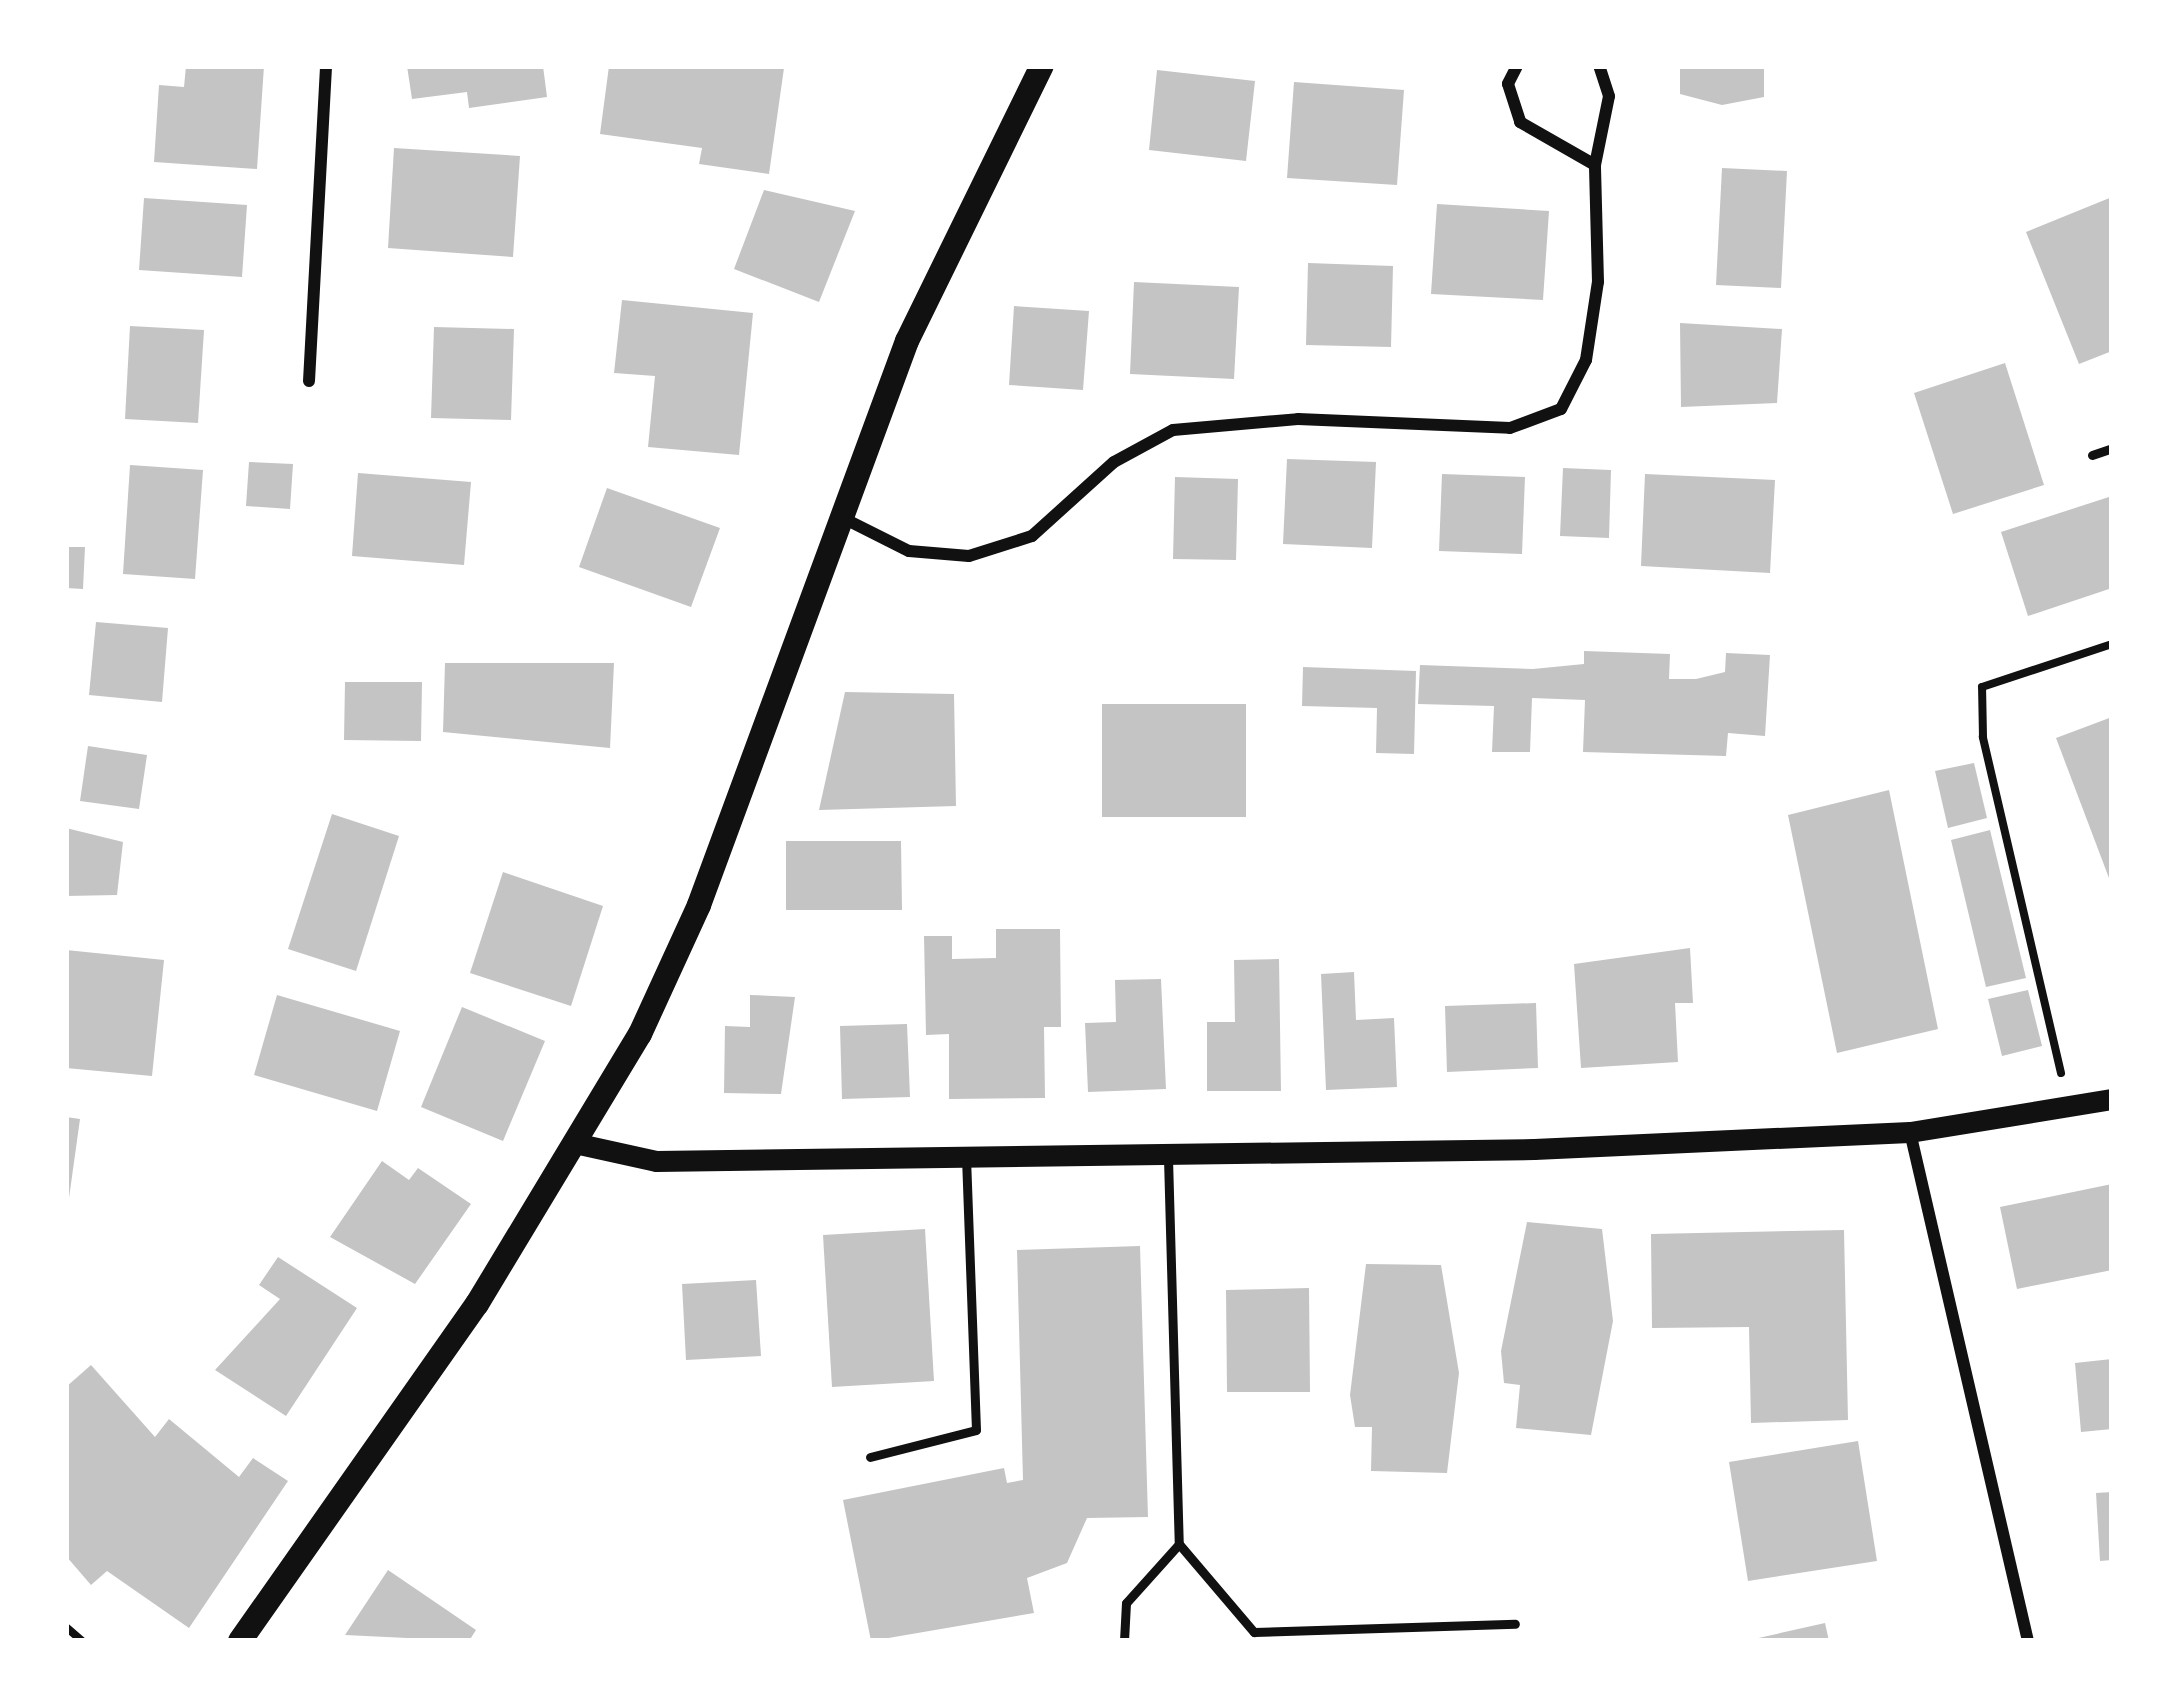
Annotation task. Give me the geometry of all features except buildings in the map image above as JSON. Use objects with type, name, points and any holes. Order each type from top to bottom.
[{"type":"main road","points":[[240,1641],[579,1144],[699,905],[841,517],[960,220],[1042,66]]},
{"type":"street","points":[[309,381],[326,66]]},
{"type":"street","points":[[1517,66],[1508,85],[1520,122],[1595,166]]},
{"type":"street","points":[[841,517],[909,551],[969,556],[1031,536],[1114,463],[1173,430],[1298,419],[1510,428],[1561,409],[1586,360],[1598,282],[1595,166],[1609,96],[1600,66]]},
{"type":"street","points":[[579,1144],[656,1161],[1168,1158],[1910,1132],[2112,1099]]},
{"type":"street","points":[[1910,1132],[2028,1641]]},
{"type":"lane","points":[[2092,454],[2112,448]]},
{"type":"lane","points":[[1168,1158],[1179,1544],[1254,1632],[1515,1624]]},
{"type":"lane","points":[[870,1457],[976,1430],[966,1161]]},
{"type":"lane","points":[[1124,1641],[1126,1603],[1179,1544]]},
{"type":"lane","points":[[1395,1628],[1396,1641]]},
{"type":"path","points":[[2062,1080],[1983,737],[1982,687],[2112,644]]},
{"type":"path","points":[[66,1628],[82,1641]]}]
